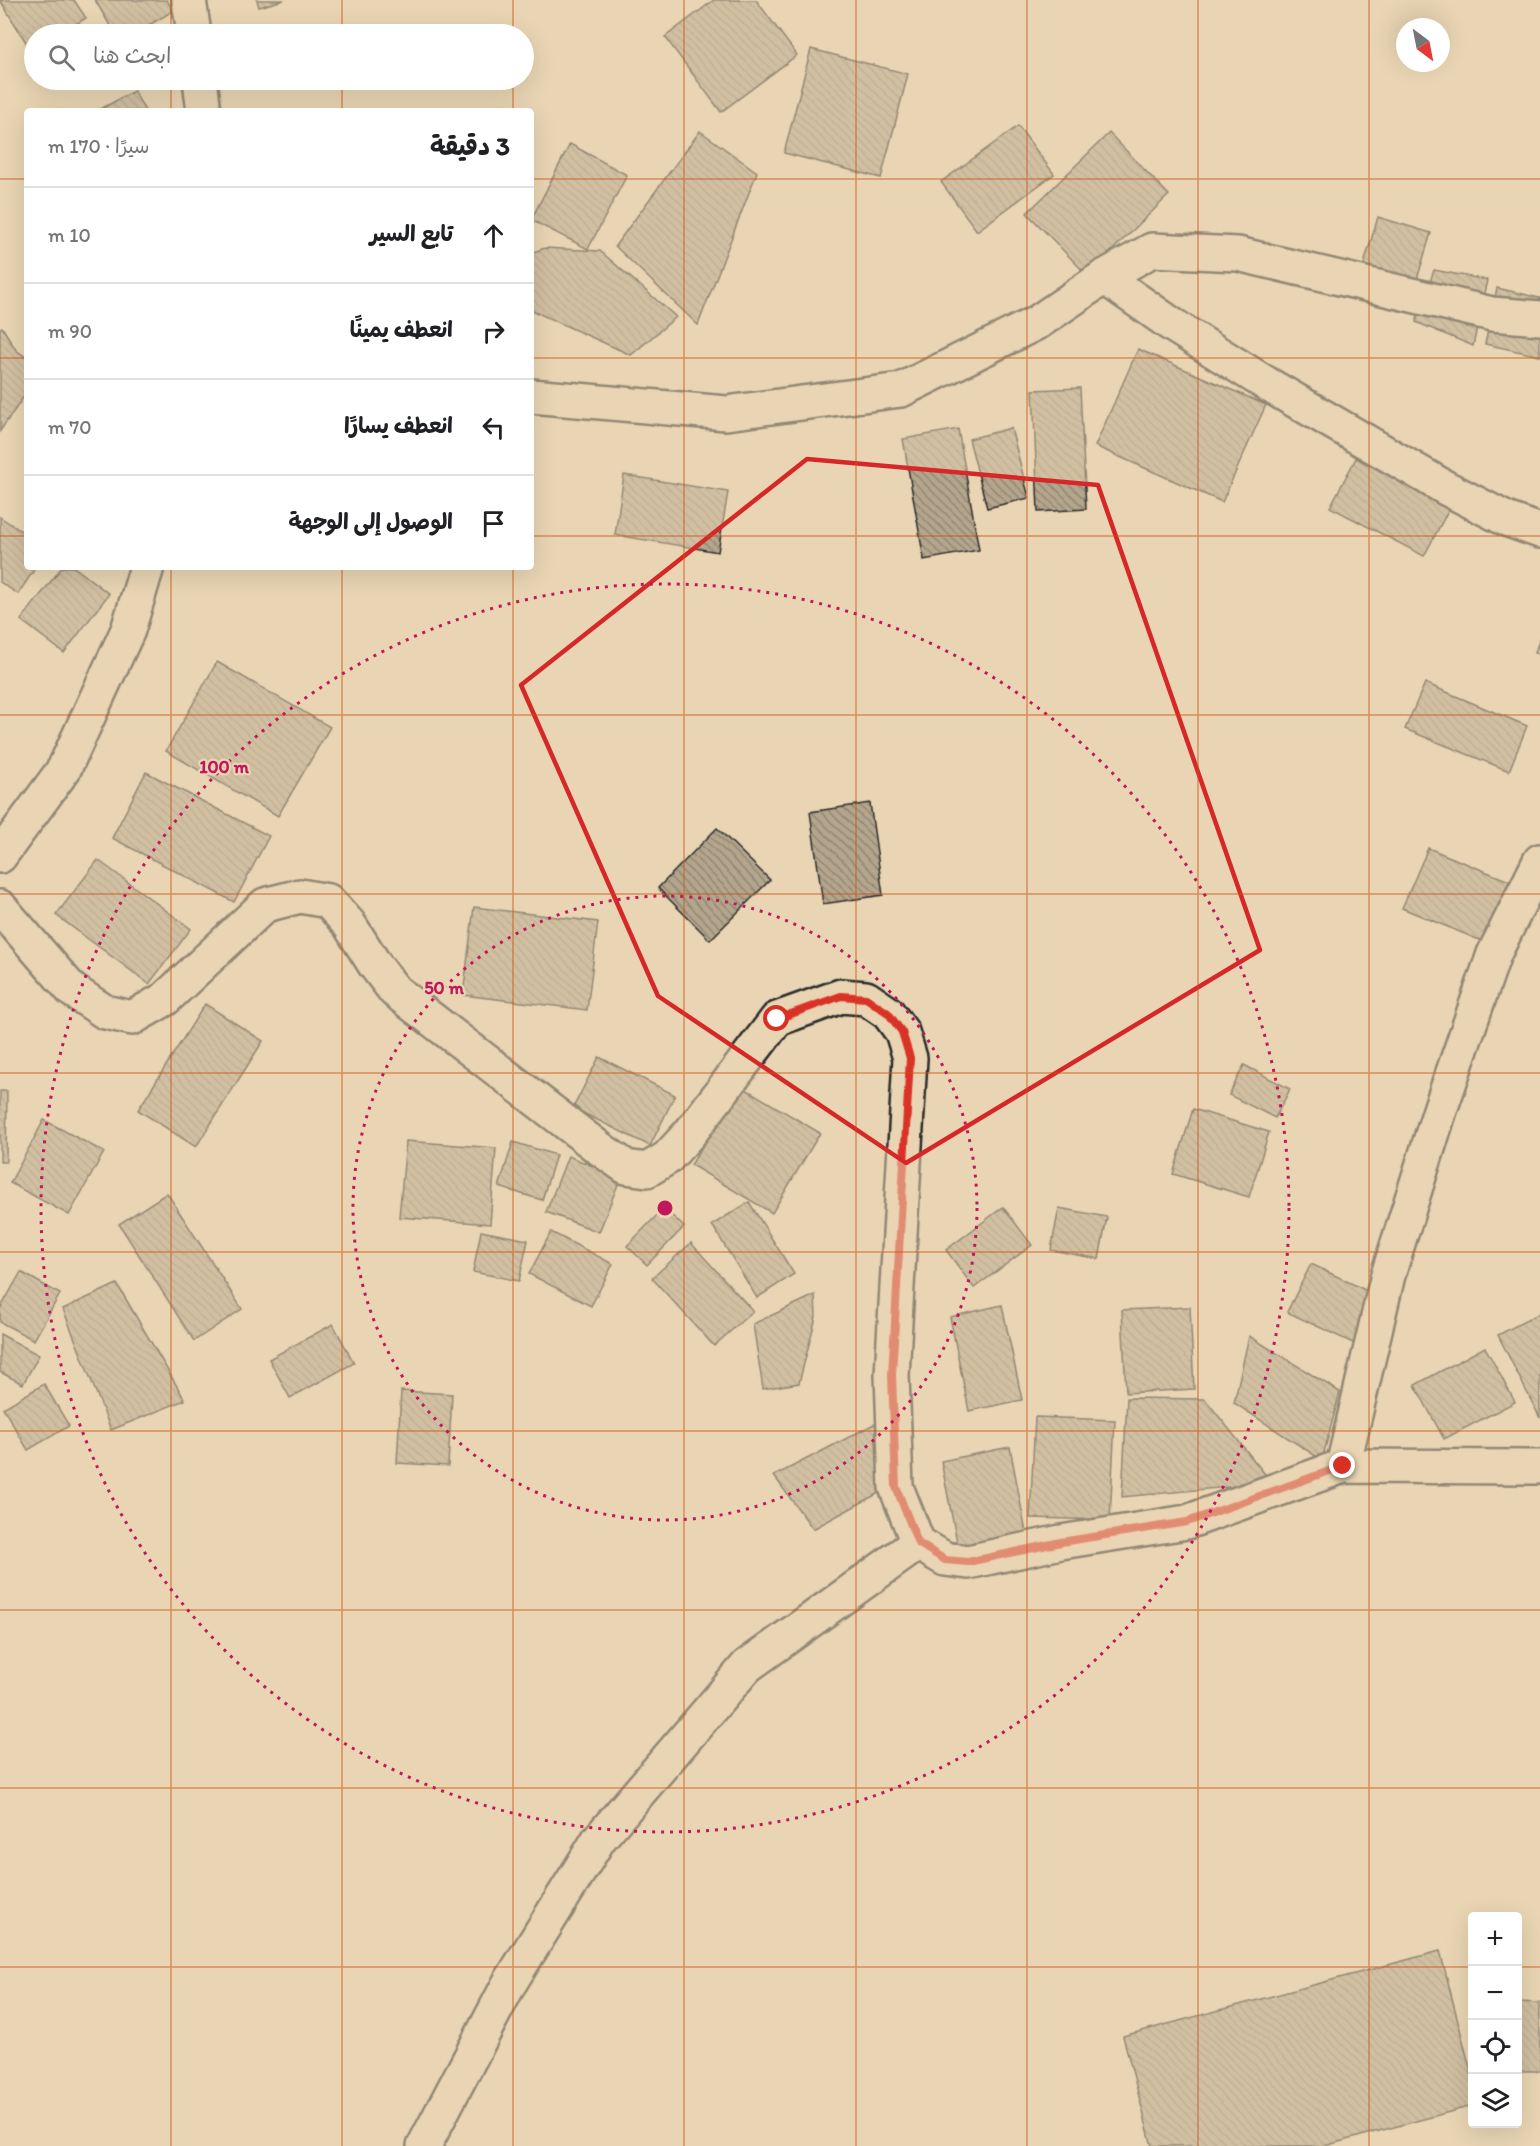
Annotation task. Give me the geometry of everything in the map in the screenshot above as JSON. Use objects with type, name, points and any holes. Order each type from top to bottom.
[{"type":"street","points":[[189,0],[193,24]]},
{"type":"street","points":[[201,90],[204,108]]},
{"type":"street","points":[[534,396],[726,413],[901,390],[1038,322],[1104,277],[1152,250],[1238,254],[1492,314],[1540,318]]},
{"type":"street","points":[[1104,277],[1171,324],[1267,384],[1444,487],[1506,519],[1540,531]]},
{"type":"street","points":[[0,856],[64,769],[128,630],[146,570]]},
{"type":"street","points":[[1343,1466],[1388,1275],[1440,1110],[1494,954],[1540,861]]},
{"type":"street","points":[[0,907],[72,990],[105,1012],[132,1018],[165,999],[265,905],[300,896],[328,901],[349,924],[395,991],[599,1148],[626,1167],[647,1170],[667,1158],[690,1133],[777,1019],[841,996],[866,998],[888,1013],[902,1032],[910,1058],[892,1375],[896,1487],[918,1543],[945,1560],[968,1562],[1061,1542],[1187,1522],[1343,1466],[1540,1467]]},
{"type":"street","points":[[424,2146],[509,1984],[599,1839],[747,1666],[918,1543]]},
{"type":"highlighted area","points":[[807,459],[1098,485],[1260,950],[906,1163],[658,996],[521,685]]},
{"type":"building","points":[[0,0],[74,0],[86,18],[76,24],[24,24],[24,39]]},
{"type":"building","points":[[95,0],[167,0],[173,11],[151,24],[109,24]]},
{"type":"building","points":[[257,0],[284,0],[259,7]]},
{"type":"building","points":[[714,0],[756,0],[797,55],[721,112],[665,37]]},
{"type":"building","points":[[811,49],[908,74],[881,178],[784,153]]},
{"type":"building","points":[[134,91],[143,108],[103,108]]},
{"type":"building","points":[[1018,126],[1054,174],[977,231],[941,182]]},
{"type":"building","points":[[700,131],[757,172],[698,325],[615,246]]},
{"type":"building","points":[[1109,133],[1169,195],[1087,275],[1027,213]]},
{"type":"building","points":[[570,144],[627,175],[588,249],[534,222],[534,214]]},
{"type":"building","points":[[1378,217],[1431,233],[1408,309],[1355,294]]},
{"type":"building","points":[[545,248],[600,251],[676,317],[631,355],[534,311],[534,252]]},
{"type":"building","points":[[1434,270],[1487,280],[1473,346],[1416,322]]},
{"type":"building","points":[[1497,288],[1540,298],[1540,356],[1485,344]]},
{"type":"building","points":[[2,327],[16,350],[24,356],[24,396],[0,431],[0,328]]},
{"type":"building","points":[[1138,349],[1266,405],[1222,502],[1095,446]]},
{"type":"building","points":[[1080,388],[1086,509],[1038,512],[1033,390]]},
{"type":"building","points":[[1011,428],[1029,498],[987,508],[969,439]]},
{"type":"building","points":[[958,429],[979,550],[924,560],[903,439]]},
{"type":"building","points":[[1356,458],[1450,507],[1424,556],[1330,507]]},
{"type":"building","points":[[624,475],[728,492],[718,552],[615,535]]},
{"type":"building","points":[[0,517],[24,533],[24,570],[34,570],[18,594],[0,582]]},
{"type":"building","points":[[60,570],[78,570],[109,594],[64,653],[21,620]]},
{"type":"building","points":[[1540,636],[1540,654],[1535,653]]},
{"type":"building","points":[[217,662],[330,727],[278,816],[166,751]]},
{"type":"building","points":[[1425,683],[1527,726],[1509,771],[1405,729]]},
{"type":"building","points":[[146,772],[269,836],[234,902],[112,838]]},
{"type":"building","points":[[870,803],[883,895],[823,904],[810,812]]},
{"type":"building","points":[[717,828],[770,880],[710,940],[658,888]]},
{"type":"building","points":[[1428,848],[1509,881],[1484,942],[1402,908]]},
{"type":"building","points":[[98,860],[191,929],[149,984],[56,915]]},
{"type":"building","points":[[474,907],[598,922],[587,1010],[463,995]]},
{"type":"building","points":[[205,1004],[263,1041],[196,1147],[138,1110]]},
{"type":"building","points":[[599,1057],[675,1095],[650,1146],[573,1108]]},
{"type":"building","points":[[1244,1065],[1290,1089],[1275,1118],[1229,1095]]},
{"type":"building","points":[[739,1085],[820,1133],[772,1213],[691,1165]]},
{"type":"building","points":[[0,1091],[7,1091],[6,1162],[0,1162]]},
{"type":"building","points":[[1193,1109],[1269,1132],[1249,1197],[1173,1174]]},
{"type":"building","points":[[44,1120],[104,1152],[69,1215],[10,1183]]},
{"type":"building","points":[[406,1141],[496,1148],[490,1224],[399,1217]]},
{"type":"building","points":[[513,1142],[556,1155],[542,1200],[499,1187]]},
{"type":"building","points":[[568,1156],[621,1177],[599,1232],[546,1212]]},
{"type":"building","points":[[167,1193],[242,1309],[194,1341],[119,1224]]},
{"type":"building","points":[[749,1202],[794,1274],[757,1298],[712,1225]]},
{"type":"building","points":[[1003,1207],[1032,1245],[974,1288],[946,1250]]},
{"type":"building","points":[[664,1208],[684,1227],[647,1265],[627,1246]]},
{"type":"building","points":[[1059,1208],[1107,1217],[1099,1259],[1051,1250]]},
{"type":"building","points":[[481,1231],[528,1240],[519,1281],[473,1272]]},
{"type":"building","points":[[551,1232],[613,1264],[591,1306],[529,1274]]},
{"type":"building","points":[[691,1243],[753,1311],[714,1346],[652,1278]]},
{"type":"building","points":[[1311,1264],[1378,1296],[1355,1344],[1287,1312]]},
{"type":"building","points":[[21,1272],[60,1294],[34,1340],[0,1322],[0,1309]]},
{"type":"building","points":[[117,1284],[185,1400],[111,1430],[63,1309]]},
{"type":"building","points":[[815,1295],[816,1317],[799,1383],[763,1389],[753,1324]]},
{"type":"building","points":[[1002,1305],[1022,1400],[969,1411],[950,1317]]},
{"type":"building","points":[[1190,1307],[1194,1389],[1126,1393],[1122,1310]]},
{"type":"building","points":[[1540,1313],[1540,1418],[1498,1335]]},
{"type":"building","points":[[333,1324],[354,1363],[290,1398],[269,1359]]},
{"type":"building","points":[[0,1334],[39,1355],[23,1384],[0,1372]]},
{"type":"building","points":[[1249,1336],[1340,1392],[1322,1460],[1234,1403]]},
{"type":"building","points":[[1485,1347],[1515,1402],[1444,1439],[1415,1385]]},
{"type":"building","points":[[44,1384],[69,1426],[28,1450],[3,1408]]},
{"type":"building","points":[[401,1391],[452,1394],[448,1466],[397,1463]]},
{"type":"building","points":[[1127,1398],[1205,1399],[1272,1483],[1122,1497]]},
{"type":"building","points":[[1035,1417],[1115,1420],[1110,1520],[1030,1518]]},
{"type":"building","points":[[880,1421],[888,1488],[813,1529],[774,1476]]},
{"type":"building","points":[[1010,1447],[1027,1538],[959,1552],[941,1461]]},
{"type":"building","points":[[1440,1951],[1468,2060],[1468,2107],[1324,2146],[1152,2146],[1123,2036]]},
{"type":"building","points":[[1522,2002],[1540,2003],[1540,2071],[1522,2071]]},
{"type":"route","points":[[777,1019],[841,996],[866,998],[888,1013],[902,1032],[910,1058],[892,1375],[896,1487],[918,1543],[945,1560],[968,1562],[1061,1542],[1187,1522],[1343,1466]]}]
